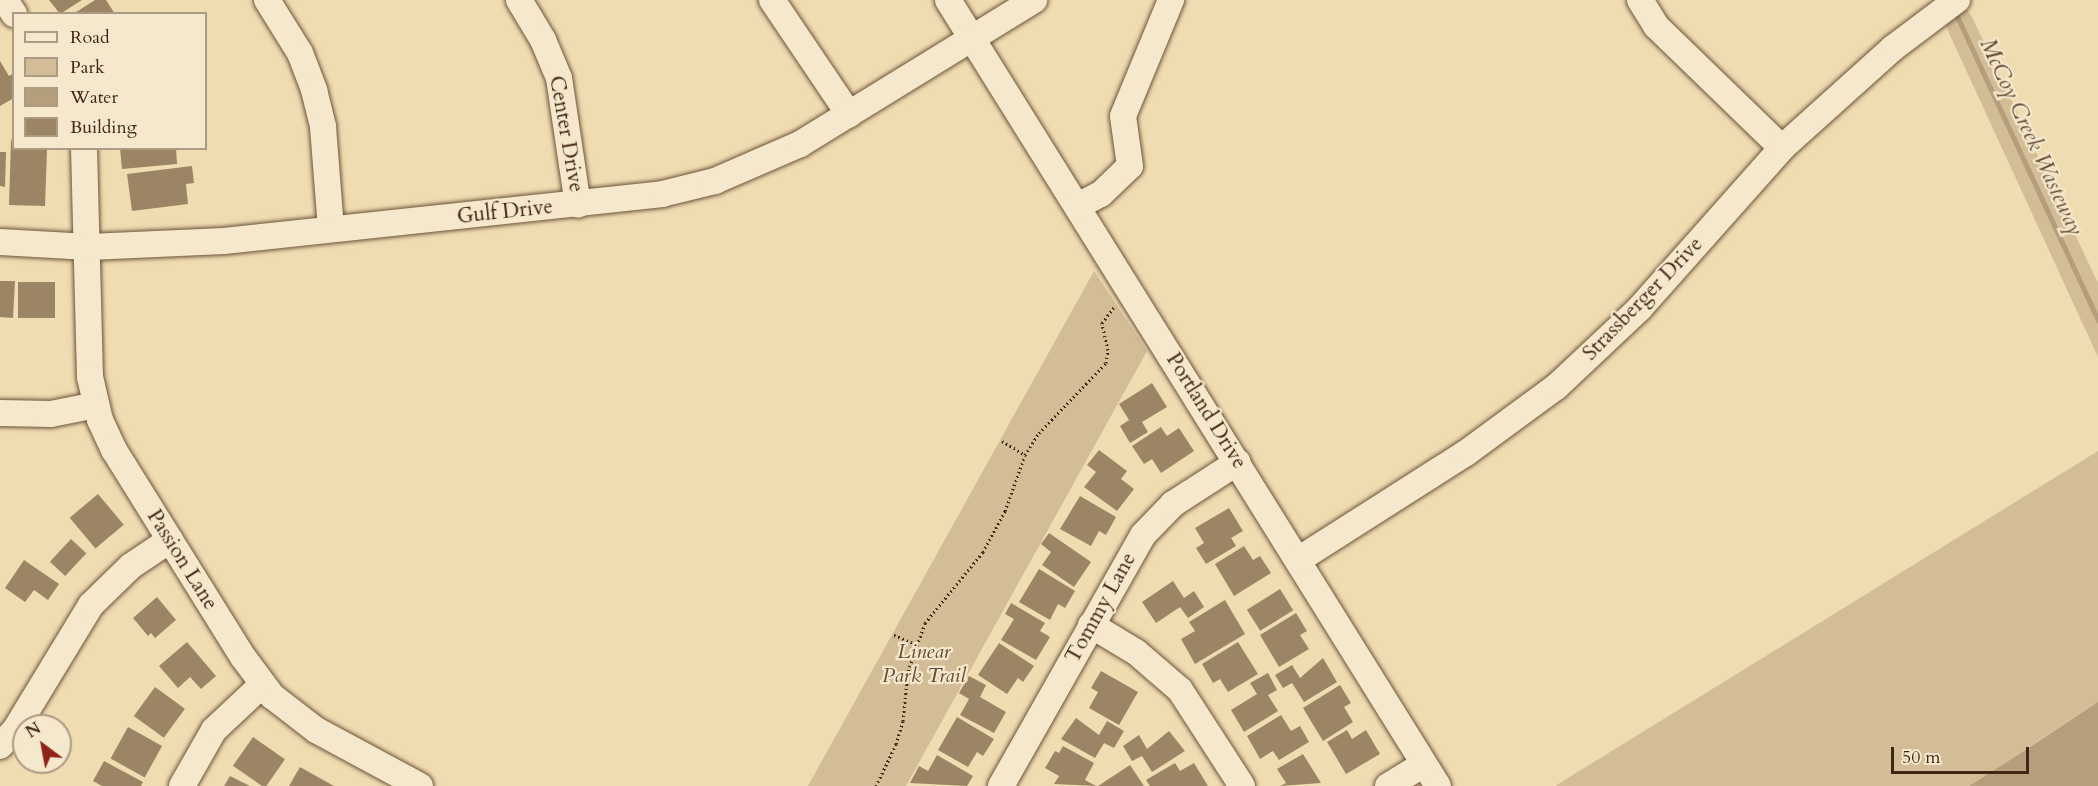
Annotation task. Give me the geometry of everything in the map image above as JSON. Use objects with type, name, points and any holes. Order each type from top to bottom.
[{"type":"street","points":[[267,0],[300,53],[314,90],[323,127],[331,229]]},
{"type":"street","name":"Center Drive","points":[[519,0],[543,40],[559,78],[578,205]]},
{"type":"street","points":[[772,0],[849,114]]},
{"type":"street","name":"Portland Drive","points":[[948,0],[1438,786]]},
{"type":"street","name":"Gulf Drive","points":[[0,243],[89,247],[224,241],[578,205],[662,194],[715,181],[800,144],[1034,0]]},
{"type":"street","points":[[1078,206],[1101,194],[1130,166],[1124,116],[1171,0]]},
{"type":"street","points":[[1640,0],[1656,26],[1782,148]]},
{"type":"street","name":"Strassberger Drive","points":[[1298,560],[1466,453],[1556,387],[1640,308],[1782,148],[1851,84],[1935,15],[1957,0]]},
{"type":"street","name":"Passion Lane","points":[[84,150],[89,247],[89,364],[96,405],[114,450],[262,685],[299,720],[381,777],[420,786]]},
{"type":"street","points":[[0,413],[51,414],[96,405]]},
{"type":"street","name":"Tommy Lane","points":[[1001,786],[1129,555],[1160,515],[1238,462]]},
{"type":"street","points":[[0,746],[15,730],[91,605],[131,566],[170,540]]},
{"type":"street","points":[[1091,625],[1143,657],[1180,690],[1242,786]]},
{"type":"street","points":[[182,786],[214,730],[262,685]]},
{"type":"street","points":[[1388,786],[1424,764]]},
{"type":"path","points":[[876,786],[903,721],[915,644],[939,602],[983,552],[1005,511],[1025,455],[1054,414],[1103,367],[1108,350],[1102,328],[1104,317],[1133,294]]},
{"type":"path","points":[[1002,441],[1025,455]]},
{"type":"path","points":[[894,635],[915,644]]},
{"type":"green space","points":[[1938,0],[1960,0],[1972,17],[2098,283],[2098,357],[1949,33]]},
{"type":"green space","name":"Linear Park Trail","points":[[1094,271],[1147,351],[906,786],[808,786]]},
{"type":"green space","points":[[2098,451],[2098,702],[1969,786],[1555,786]]},
{"type":"water","points":[[2098,702],[2098,786],[1969,786],[2036,743]]},
{"type":"building","points":[[49,0],[82,0],[63,12],[58,12]]},
{"type":"building","points":[[95,0],[106,0],[114,12],[76,12]]},
{"type":"building","points":[[0,61],[9,76],[12,74],[12,99],[0,106]]},
{"type":"building","points":[[11,139],[12,150],[47,150],[45,206],[9,205]]},
{"type":"building","points":[[120,150],[176,150],[177,164],[122,169]]},
{"type":"building","points":[[0,152],[6,152],[5,187],[0,186]]},
{"type":"building","points":[[192,166],[194,183],[186,184],[188,204],[132,211],[127,174]]},
{"type":"building","points":[[0,281],[15,281],[13,318],[0,317]]},
{"type":"building","points":[[18,282],[55,282],[55,318],[18,318]]},
{"type":"building","points":[[1152,383],[1167,407],[1142,422],[1148,432],[1130,443],[1120,426],[1129,420],[1119,404]]},
{"type":"building","points":[[1161,427],[1167,436],[1179,428],[1194,451],[1161,473],[1152,459],[1144,464],[1132,446]]},
{"type":"building","points":[[1099,450],[1127,471],[1121,479],[1134,489],[1117,511],[1084,487],[1096,472],[1087,465]]},
{"type":"building","points":[[98,494],[124,525],[95,548],[70,518]]},
{"type":"building","points":[[1080,496],[1116,517],[1106,535],[1099,531],[1091,546],[1060,529]]},
{"type":"building","points":[[1229,508],[1243,531],[1231,538],[1236,546],[1206,564],[1196,548],[1204,543],[1195,528]]},
{"type":"building","points":[[1049,533],[1091,562],[1074,587],[1042,565],[1051,552],[1041,544]]},
{"type":"building","points":[[71,539],[86,553],[65,576],[50,562]]},
{"type":"building","points":[[1244,546],[1253,560],[1260,556],[1271,573],[1234,596],[1215,564]]},
{"type":"building","points":[[24,560],[59,584],[48,600],[34,590],[25,602],[5,588]]},
{"type":"building","points":[[1039,569],[1075,591],[1065,608],[1058,604],[1050,620],[1019,602]]},
{"type":"building","points":[[1173,581],[1184,598],[1194,591],[1204,607],[1188,618],[1180,607],[1156,623],[1142,602]]},
{"type":"building","points":[[1280,589],[1293,610],[1260,631],[1247,610]]},
{"type":"building","points":[[157,597],[176,620],[155,638],[151,633],[148,636],[133,618]]},
{"type":"building","points":[[1225,600],[1245,634],[1195,664],[1181,639],[1195,631],[1189,622]]},
{"type":"building","points":[[1011,603],[1045,623],[1040,631],[1050,637],[1036,660],[1001,640],[1014,619],[1005,614]]},
{"type":"building","points":[[1296,613],[1307,631],[1300,635],[1309,649],[1279,667],[1260,635]]},
{"type":"building","points":[[187,642],[216,676],[201,689],[190,677],[178,688],[159,666]]},
{"type":"building","points":[[1238,642],[1258,674],[1228,692],[1220,679],[1213,683],[1202,664]]},
{"type":"building","points":[[999,643],[1034,666],[1023,682],[1018,678],[1007,694],[978,675]]},
{"type":"building","points":[[1323,658],[1337,682],[1304,702],[1292,683],[1283,688],[1275,675],[1292,665],[1300,678]]},
{"type":"building","points":[[1101,671],[1138,692],[1119,725],[1089,708],[1098,692],[1091,688]]},
{"type":"building","points":[[1268,673],[1277,690],[1268,695],[1278,711],[1244,732],[1231,710],[1257,694],[1250,683]]},
{"type":"building","points":[[969,676],[986,685],[980,697],[1006,712],[994,733],[960,715],[969,699],[959,693]]},
{"type":"building","points":[[1340,685],[1351,703],[1344,707],[1353,722],[1323,741],[1303,708]]},
{"type":"building","points":[[155,687],[185,709],[164,738],[134,716]]},
{"type":"building","points":[[1281,715],[1291,731],[1300,726],[1309,742],[1279,760],[1273,751],[1260,759],[1247,736]]},
{"type":"building","points":[[957,717],[994,739],[983,756],[977,752],[968,767],[938,750]]},
{"type":"building","points":[[1076,718],[1099,735],[1107,721],[1124,731],[1114,748],[1104,743],[1095,758],[1061,739]]},
{"type":"building","points":[[128,727],[162,746],[145,777],[111,758]]},
{"type":"building","points":[[1347,730],[1352,739],[1366,730],[1380,754],[1346,774],[1327,742]]},
{"type":"building","points":[[1169,731],[1185,751],[1152,772],[1142,756],[1132,761],[1123,746],[1139,735],[1147,749]]},
{"type":"building","points":[[253,737],[285,759],[266,786],[262,786],[233,766]]},
{"type":"building","points":[[1063,746],[1094,763],[1085,780],[1096,786],[1054,784],[1059,776],[1045,768],[1055,751],[1059,753]]},
{"type":"building","points":[[1303,754],[1321,783],[1280,786],[1286,783],[1277,769]]},
{"type":"building","points":[[937,755],[973,776],[967,786],[910,783],[919,766],[928,771]]},
{"type":"building","points":[[104,761],[143,782],[141,786],[102,786],[93,781]]},
{"type":"building","points":[[1175,763],[1180,771],[1194,763],[1208,786],[1150,786],[1146,780]]},
{"type":"building","points":[[1130,765],[1144,786],[1098,786]]},
{"type":"building","points":[[300,767],[334,786],[289,786]]},
{"type":"building","points":[[230,776],[250,786],[224,786]]},
{"type":"waterway","name":"McCoy Creek Wasteway","points":[[1955,12],[2098,320]]}]
